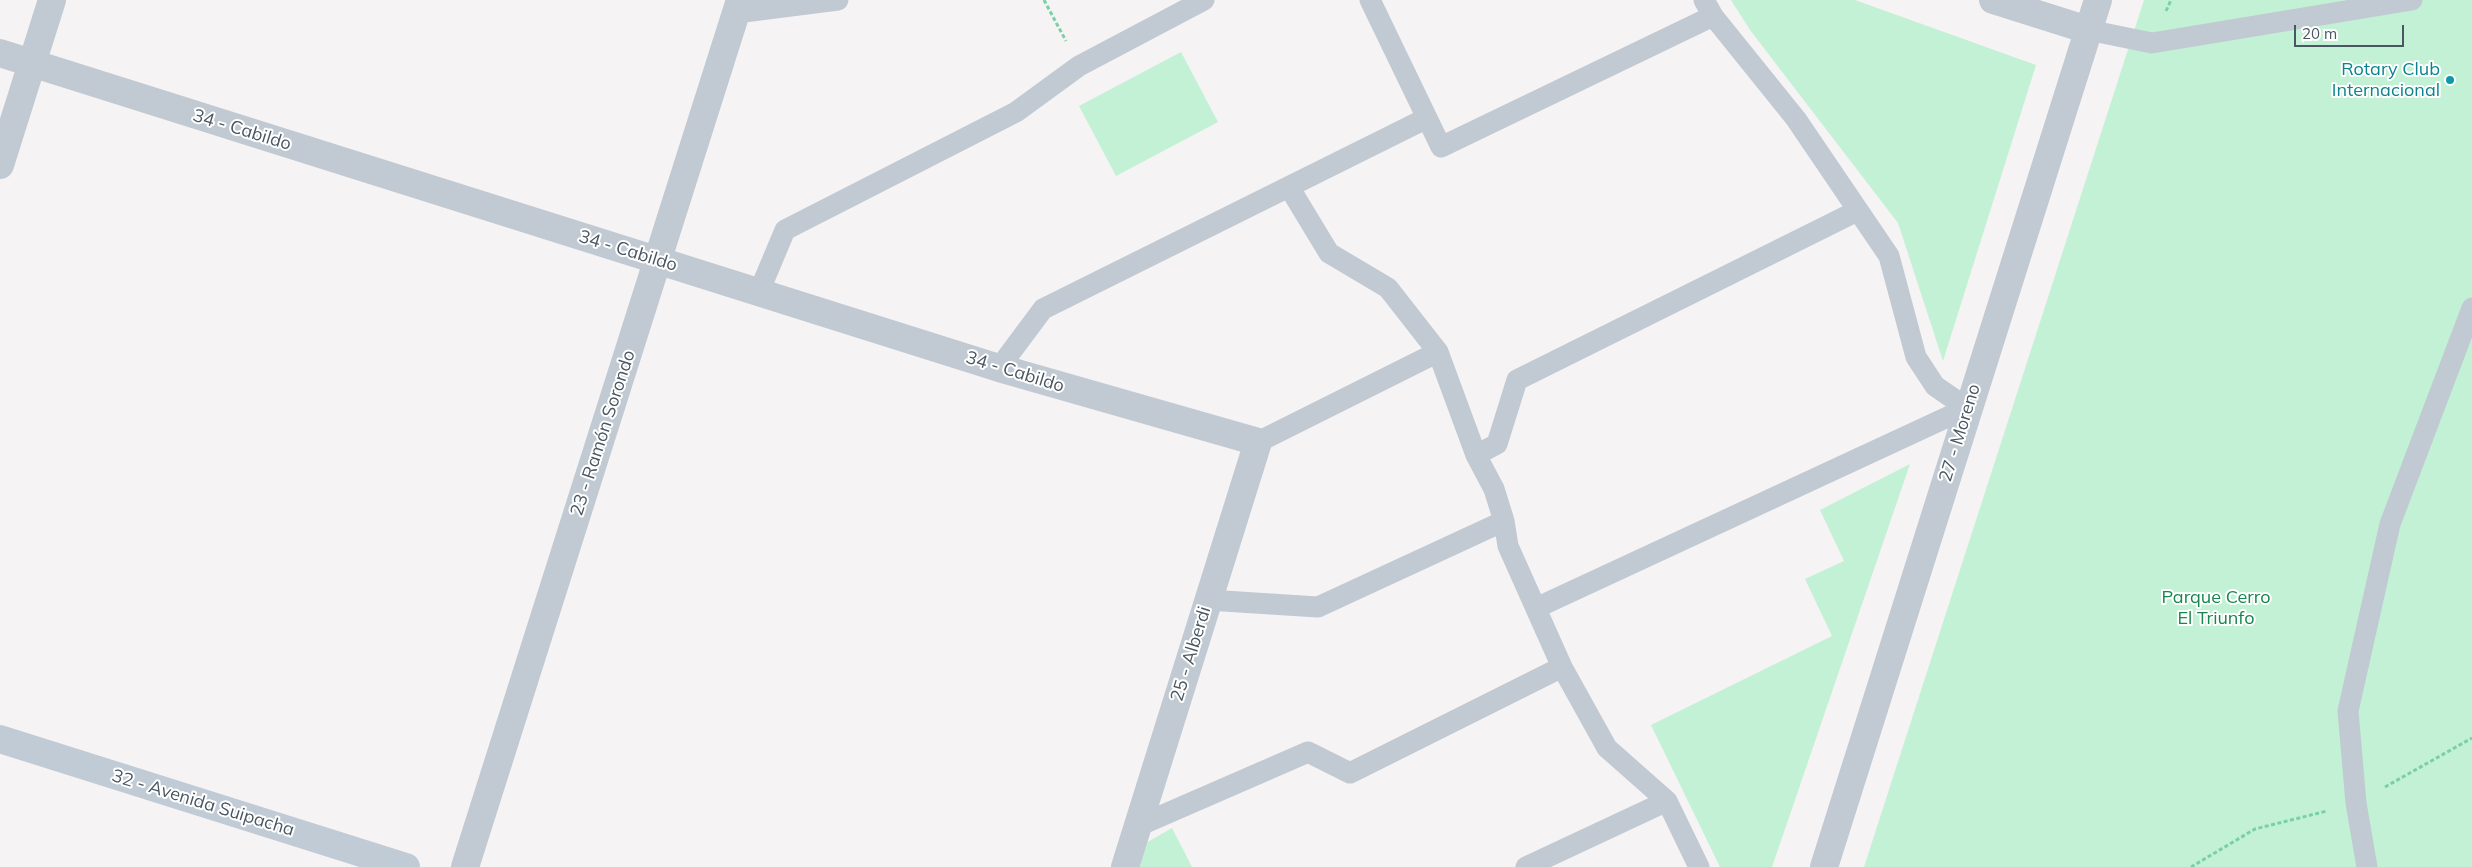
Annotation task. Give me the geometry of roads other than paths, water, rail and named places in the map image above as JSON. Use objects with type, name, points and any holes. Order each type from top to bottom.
[{"type":"street","points":[[0,165],[52,0]]},
{"type":"street","points":[[1993,0],[2088,30]]},
{"type":"street","name":"27 - Moreno","points":[[1824,867],[1967,408],[2098,0]]},
{"type":"street","name":"23 - Ramón Sorondo","points":[[466,867],[738,6]]},
{"type":"street","name":"34 - Cabildo","points":[[0,53],[999,368],[1258,442]]},
{"type":"street","name":"25 - Alberdi","points":[[1125,867],[1258,442]]},
{"type":"street","name":"32 - Avenida Suipacha","points":[[0,740],[406,867]]},
{"type":"lane","points":[[738,6],[838,0]]},
{"type":"lane","points":[[759,292],[785,230],[1016,112],[1079,66],[1204,0]]},
{"type":"lane","points":[[1370,0],[1441,147],[1709,8],[1796,118],[1889,256],[1916,357],[1935,386],[1967,408]]},
{"type":"lane","points":[[2088,30],[2152,43],[2412,0]]},
{"type":"lane","points":[[999,368],[1043,309],[1427,118]]},
{"type":"lane","points":[[1289,187],[1329,253],[1388,288],[1438,352],[1476,455],[1494,489],[1504,521],[1508,546],[1562,667],[1606,748],[1667,801],[1699,867]]},
{"type":"lane","points":[[1476,455],[1497,444],[1517,380],[1857,211]]},
{"type":"lane","points":[[2367,867],[2356,803],[2348,711],[2390,524],[2472,308]]},
{"type":"lane","points":[[1258,442],[1438,352]]},
{"type":"lane","points":[[1536,608],[1967,408]]},
{"type":"lane","points":[[1208,600],[1318,607],[1504,521]]},
{"type":"lane","points":[[1138,826],[1308,752],[1350,773],[1562,667]]},
{"type":"lane","points":[[1526,867],[1667,801]]},
{"type":"place","name":"Rotary Club Internacional","points":[[2450,80]]},
{"type":"park label","name":"Parque Cerro El Triunfo","points":[[2216,608]]}]
